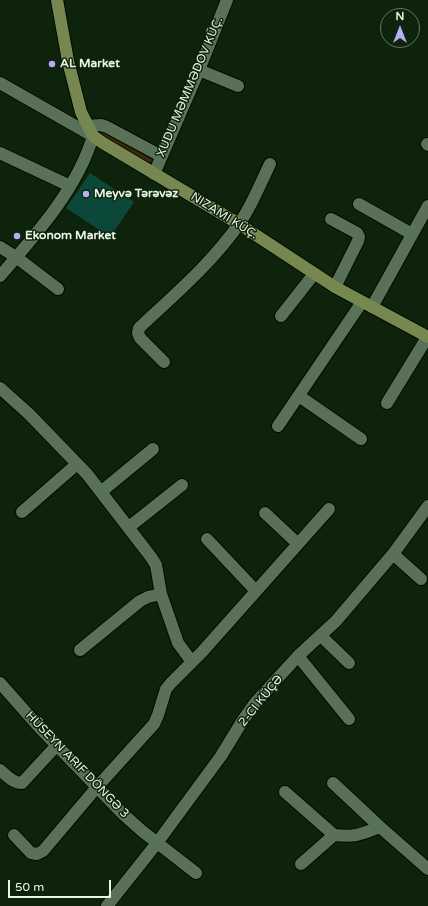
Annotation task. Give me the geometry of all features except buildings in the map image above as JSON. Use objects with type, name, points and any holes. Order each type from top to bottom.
[{"type":"street","points":[[0,276],[53,211],[70,186],[90,149],[93,136],[81,112],[72,83],[57,0]]},
{"type":"street","name":"XUDU MƏMMƏDOV KÜÇ.","points":[[154,174],[199,70],[227,0]]},
{"type":"street","points":[[199,70],[238,86]]},
{"type":"street","name":"NIZAMI KÜÇ.","points":[[0,83],[93,136],[239,224],[335,287],[428,337]]},
{"type":"street","points":[[87,126],[107,127],[161,156]]},
{"type":"street","points":[[0,153],[70,186]]},
{"type":"street","points":[[164,362],[140,338],[138,334],[139,328],[198,273],[239,224],[270,164]]},
{"type":"street","points":[[359,204],[412,234]]},
{"type":"street","points":[[278,426],[367,304],[427,211]]},
{"type":"street","points":[[331,219],[357,233],[359,237],[335,287]]},
{"type":"street","points":[[0,247],[16,257],[58,289]]},
{"type":"street","points":[[281,316],[314,274]]},
{"type":"street","points":[[387,403],[428,337]]},
{"type":"street","points":[[0,388],[29,414],[102,491],[156,565],[161,594],[178,643],[192,662]]},
{"type":"street","points":[[299,396],[362,439]]},
{"type":"street","points":[[102,491],[153,449]]},
{"type":"street","points":[[22,512],[77,464]]},
{"type":"street","points":[[129,527],[182,485]]},
{"type":"street","name":"2-CI KÜÇƏ","points":[[107,906],[157,843],[221,756],[255,703],[298,656],[336,621],[393,554],[428,506]]},
{"type":"street","points":[[14,835],[31,853],[37,854],[43,851],[97,787],[154,724],[166,690],[330,508]]},
{"type":"street","points":[[265,513],[298,544]]},
{"type":"street","points":[[207,539],[256,591]]},
{"type":"street","points":[[393,554],[421,579]]},
{"type":"street","points":[[80,650],[140,601],[148,597],[161,594]]},
{"type":"street","points":[[321,636],[349,663]]},
{"type":"street","points":[[298,656],[349,718]]},
{"type":"street","name":"HÜSEYN ARIF DÖNGƏ 3","points":[[0,683],[21,708],[123,814],[196,873]]},
{"type":"street","points":[[0,770],[14,782],[22,783],[56,745]]},
{"type":"street","points":[[333,783],[428,869]]},
{"type":"street","points":[[285,792],[334,835],[352,837],[359,836],[380,826]]},
{"type":"street","points":[[301,864],[334,835]]},
{"type":"shaded area","points":[[101,131],[152,160],[149,164],[99,135]]},
{"type":"place","name":"AL Market","points":[[52,64]]},
{"type":"place","name":"Meyvə Tərəvəz","points":[[86,194]]},
{"type":"place","name":"Ekonom Market","points":[[17,236]]}]
